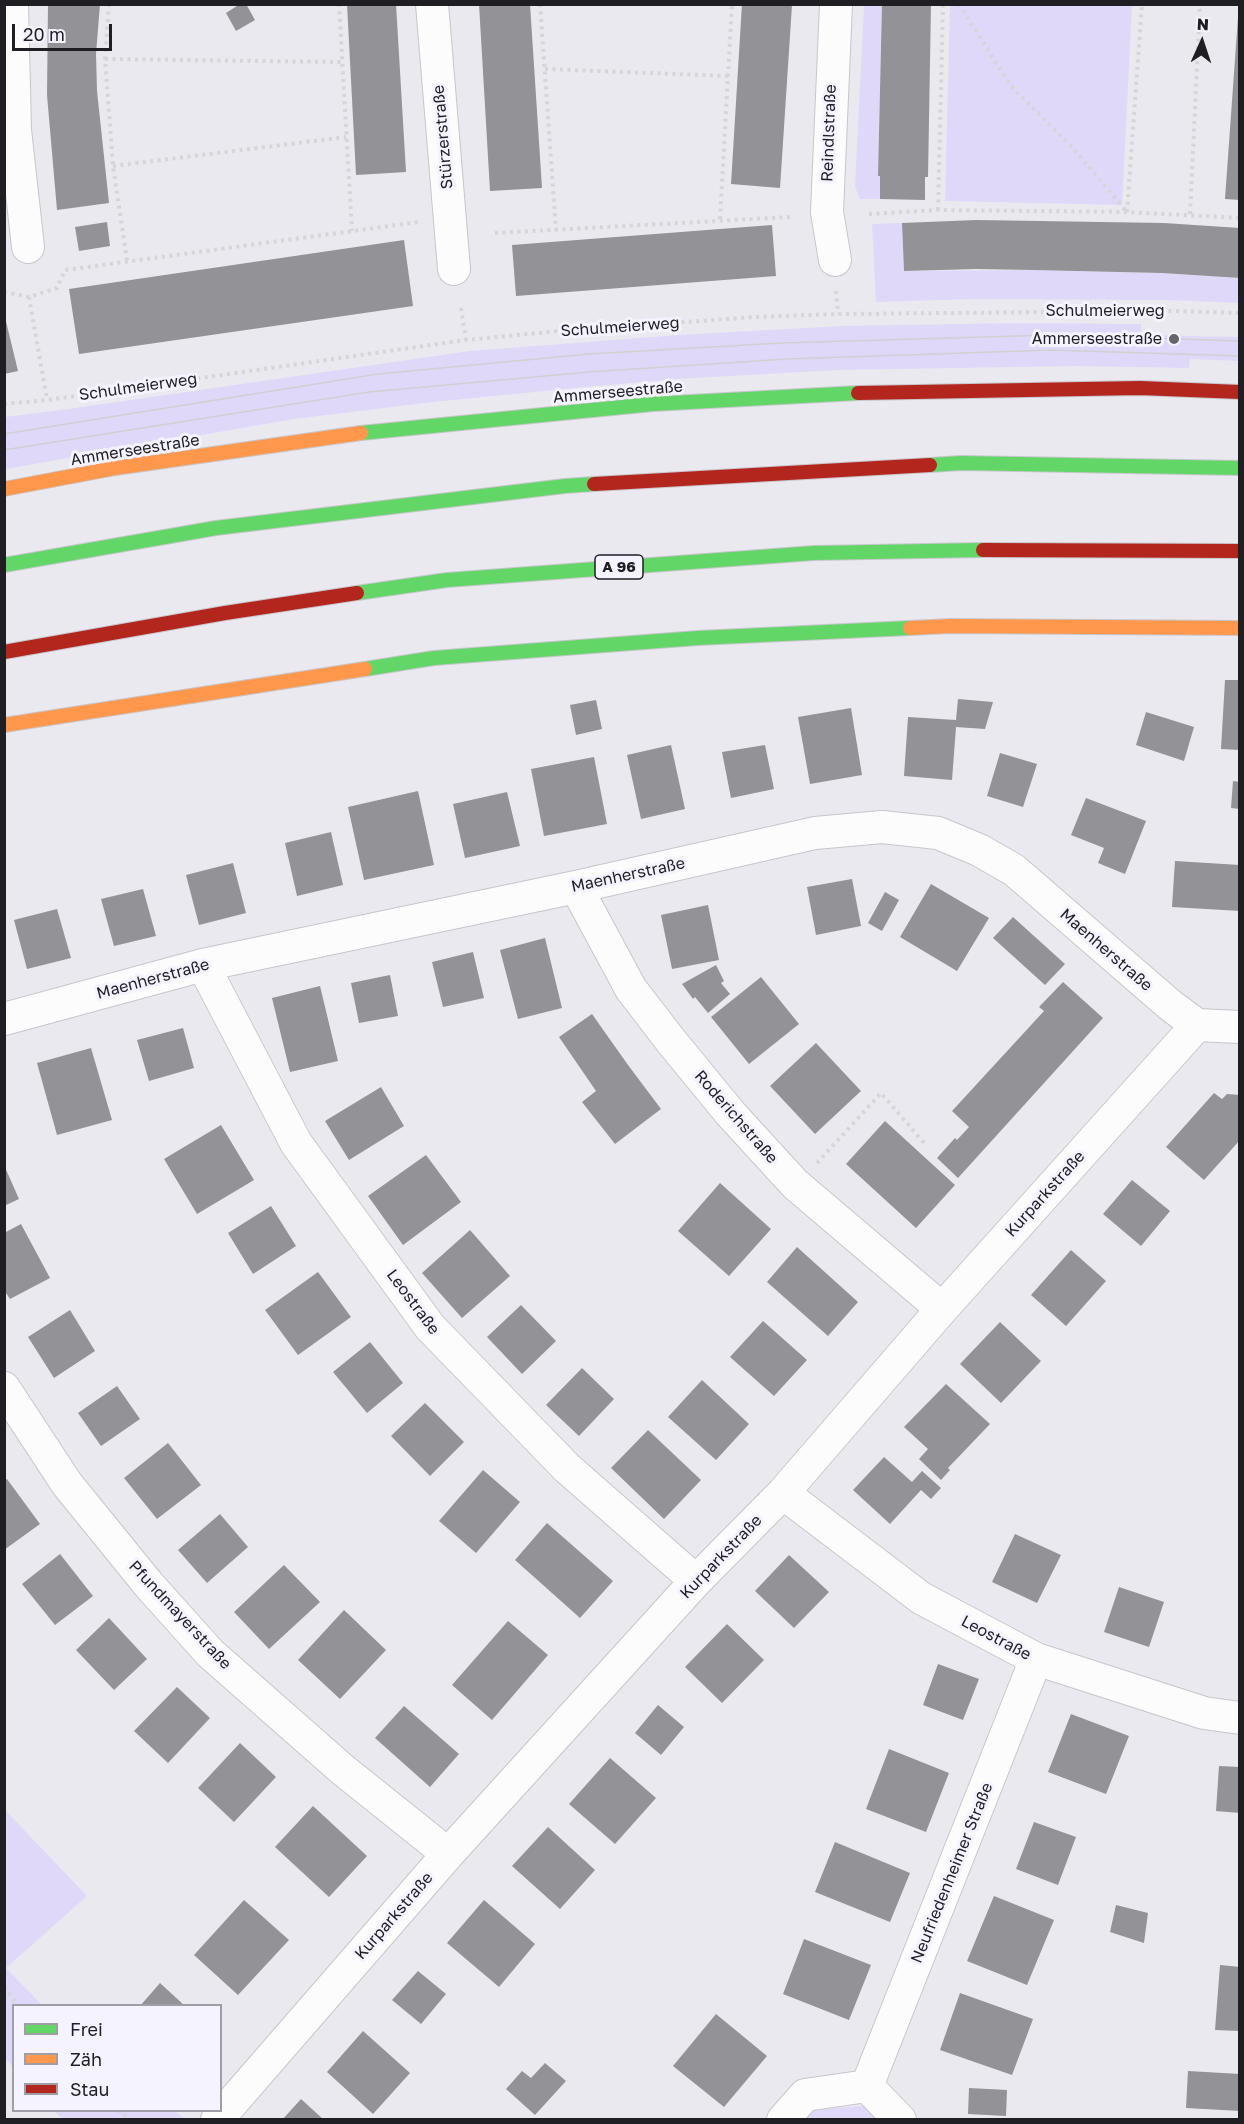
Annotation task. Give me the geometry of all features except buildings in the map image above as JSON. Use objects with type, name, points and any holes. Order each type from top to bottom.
[{"type":"main road","name":"Ammerseestraße","points":[[4,489],[116,468],[343,435],[653,404],[861,393],[1140,388],[1239,392]]},
{"type":"main road","points":[[4,565],[216,528],[565,486],[961,463],[1239,468]]},
{"type":"main road","name":"A 96","points":[[4,652],[225,613],[447,580],[814,553],[977,550],[1239,551]]},
{"type":"main road","points":[[4,725],[424,659],[469,655],[698,638],[950,626],[1239,628]]},
{"type":"street","points":[[12,4],[15,129],[28,247]]},
{"type":"street","name":"Stürzerstraße","points":[[432,4],[454,269]]},
{"type":"street","name":"Reindlstraße","points":[[835,261],[827,212],[836,4]]},
{"type":"street","name":"Maenherstraße","points":[[4,1019],[203,965],[815,834],[882,827],[938,833],[979,850],[1014,870],[1170,1005],[1197,1025]]},
{"type":"street","name":"Roderichstraße","points":[[576,886],[631,989],[730,1113],[795,1184],[942,1309]]},
{"type":"street","name":"Leostraße","points":[[203,965],[296,1143],[430,1327],[567,1468],[696,1581]]},
{"type":"street","points":[[1197,1025],[1239,1027]]},
{"type":"street","name":"Kurparkstraße","points":[[217,2120],[448,1854],[696,1581],[783,1493],[942,1309],[1197,1025]]},
{"type":"street","name":"Pfundmayerstraße","points":[[4,1388],[67,1484],[149,1585],[210,1653],[343,1770],[448,1854]]},
{"type":"street","name":"Leostraße","points":[[783,1493],[921,1598],[1036,1659],[1204,1713],[1239,1718]]},
{"type":"street","name":"Neufriedenheimer Straße","points":[[867,2086],[1036,1659]]},
{"type":"street","points":[[783,2120],[805,2095],[867,2086],[900,2120]]},
{"type":"path","points":[[109,4],[105,58],[112,166],[127,260]]},
{"type":"path","points":[[339,4],[352,231]]},
{"type":"path","points":[[540,4],[556,230]]},
{"type":"path","points":[[720,219],[732,4]]},
{"type":"path","points":[[938,210],[943,4]]},
{"type":"path","points":[[959,4],[1010,85],[1072,147],[1127,212]]},
{"type":"path","points":[[1127,212],[1142,4]]},
{"type":"path","points":[[1190,214],[1200,4]]},
{"type":"path","points":[[105,58],[341,62]]},
{"type":"path","points":[[545,69],[729,76]]},
{"type":"path","points":[[112,166],[346,137]]},
{"type":"path","points":[[869,213],[938,210],[1127,212],[1239,218]]},
{"type":"path","points":[[495,233],[790,217]]},
{"type":"path","points":[[4,292],[29,297],[57,288],[65,270],[426,221]]},
{"type":"path","points":[[29,297],[47,400]]},
{"type":"path","points":[[461,308],[466,340]]},
{"type":"path","name":"Schulmeierweg","points":[[4,404],[47,400],[466,340],[743,318],[838,314],[1127,311],[1239,313]]},
{"type":"path","points":[[795,1184],[811,1170],[881,1093],[925,1144]]},
{"type":"path","points":[[4,1987],[17,2004]]},
{"type":"shaded area","points":[[864,5],[882,5],[878,175],[880,176],[880,199],[860,199],[855,186]]},
{"type":"shaded area","points":[[950,5],[1132,5],[1122,205],[945,201]]},
{"type":"shaded area","points":[[902,223],[904,271],[1033,270],[1162,273],[1239,278],[1239,303],[1165,300],[976,299],[876,302],[872,224]]},
{"type":"shaded area","points":[[1018,323],[1141,324],[1141,335],[1239,337],[1239,361],[1190,359],[1189,368],[1076,366],[837,370],[677,379],[433,402],[294,419],[5,469],[5,417],[470,351],[679,335],[842,326]]},
{"type":"shaded area","points":[[5,1810],[87,1896],[6,1968],[41,2004],[12,2004],[12,2066],[4,2057]]},
{"type":"shaded area","points":[[864,2106],[878,2119],[805,2120],[813,2110]]},
{"type":"shaded area","points":[[55,2112],[176,2112],[186,2119],[62,2119]]},
{"type":"tram line","points":[[4,434],[378,374],[589,354],[781,343],[1052,335],[1240,341]]},
{"type":"tram line","points":[[4,450],[369,392],[589,372],[787,359],[1051,350],[1240,356]]},
{"type":"traffic: fast","points":[[361,433],[653,404],[858,393]]},
{"type":"traffic: fast","points":[[930,465],[961,463],[1240,468]]},
{"type":"traffic: fast","points":[[4,565],[216,528],[594,484]]},
{"type":"traffic: fast","points":[[357,593],[447,580],[814,553],[983,550]]},
{"type":"traffic: fast","points":[[365,669],[434,658],[698,638],[910,628]]},
{"type":"traffic: slow","points":[[4,489],[115,468],[361,433]]},
{"type":"traffic: slow","points":[[910,628],[950,626],[1240,628]]},
{"type":"traffic: slow","points":[[4,725],[365,669]]},
{"type":"traffic: jam","points":[[858,393],[1140,388],[1240,392]]},
{"type":"traffic: jam","points":[[594,484],[930,465]]},
{"type":"traffic: jam","points":[[983,550],[1240,551]]},
{"type":"traffic: jam","points":[[4,652],[225,613],[357,593]]},
{"type":"place","name":"Ammerseestraße","points":[[1174,339]]}]
